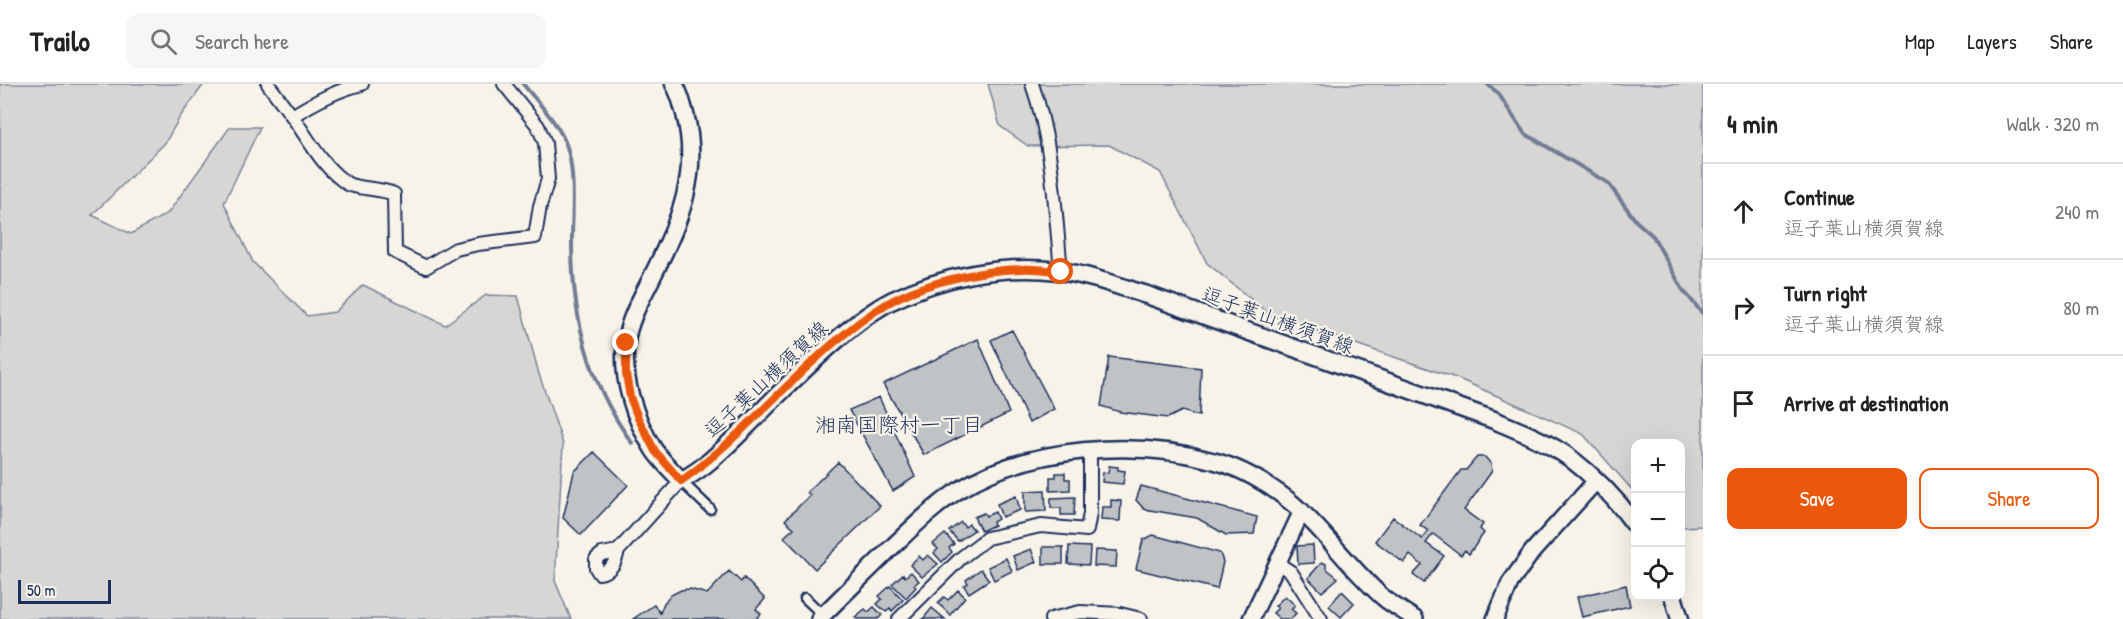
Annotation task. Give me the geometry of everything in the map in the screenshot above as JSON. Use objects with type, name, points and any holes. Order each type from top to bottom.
[{"type":"main road","points":[[675,84],[689,129],[692,159],[688,191],[666,250],[631,322],[626,354],[630,397],[638,418],[655,451],[681,481]]},
{"type":"main road","name":"逗子葉山横須賀線","points":[[681,481],[710,461],[846,332],[890,302],[930,286],[973,274],[1021,268],[1061,272],[1147,295],[1494,420],[1570,458],[1596,481],[1631,520]]},
{"type":"main road","points":[[1674,601],[1680,619]]},
{"type":"street","points":[[268,84],[332,171],[350,185],[382,189],[394,194],[395,252],[426,267],[456,249],[535,237],[540,206],[548,179],[545,143],[538,126],[504,84]]},
{"type":"street","points":[[292,116],[316,101],[347,87],[362,84]]},
{"type":"street","points":[[1032,84],[1037,97],[1049,158],[1061,272]]},
{"type":"street","points":[[805,598],[823,618],[937,506],[961,489],[988,475],[1052,455],[1136,449],[1184,454],[1247,472],[1280,493],[1302,511],[1385,598],[1415,619]]},
{"type":"street","points":[[899,619],[961,558],[987,538],[1041,526],[1087,530],[1090,513],[1090,451]]},
{"type":"street","points":[[618,551],[681,481],[710,509]]},
{"type":"street","points":[[1495,619],[1509,583],[1532,552],[1596,481]]},
{"type":"street","points":[[1251,619],[1302,511]]},
{"type":"street","points":[[1277,563],[1291,572],[1321,619]]},
{"type":"street","points":[[1051,619],[1080,612],[1120,614],[1141,619]]},
{"type":"shaded area","points":[[0,84],[204,84],[180,117],[165,143],[92,215],[131,234],[168,213],[230,127],[260,127],[224,203],[253,262],[307,316],[335,312],[363,285],[445,325],[486,295],[518,296],[539,374],[563,444],[555,581],[571,619],[0,619]]},
{"type":"shaded area","points":[[988,84],[1703,84],[1703,526],[1685,527],[1685,439],[1631,439],[1631,488],[1583,434],[1459,379],[1270,315],[1207,263],[1160,172],[1109,145],[1028,146],[1000,126]]},
{"type":"building","points":[[1012,330],[1054,409],[1029,423],[991,340]]},
{"type":"building","points":[[978,339],[1009,413],[924,455],[883,384]]},
{"type":"building","points":[[1109,357],[1201,368],[1199,416],[1182,411],[1168,418],[1120,412],[1101,406]]},
{"type":"building","points":[[879,397],[915,477],[893,491],[849,410]]},
{"type":"building","points":[[594,452],[628,485],[581,535],[563,518],[574,472]]},
{"type":"building","points":[[1477,457],[1485,457],[1491,464],[1492,471],[1464,510],[1483,524],[1480,529],[1484,533],[1469,554],[1465,550],[1461,555],[1433,534],[1426,543],[1444,556],[1424,583],[1413,575],[1422,565],[1410,555],[1404,563],[1375,541],[1393,517],[1422,539],[1428,531],[1420,525],[1461,470],[1466,470]]},
{"type":"building","points":[[838,462],[880,506],[815,569],[784,537],[794,528],[785,520],[810,495],[807,492]]},
{"type":"building","points":[[1109,466],[1125,471],[1123,484],[1102,482],[1103,472],[1108,473]]},
{"type":"building","points":[[1056,473],[1065,473],[1065,479],[1070,479],[1070,490],[1050,491],[1050,477],[1056,477]]},
{"type":"building","points":[[1141,486],[1257,517],[1254,534],[1226,535],[1197,518],[1144,509],[1136,500]]},
{"type":"building","points":[[1045,490],[1046,511],[1025,512],[1025,491]]},
{"type":"building","points":[[1016,496],[1020,510],[1002,517],[997,504]]},
{"type":"building","points":[[1075,497],[1074,515],[1061,515],[1061,508],[1051,508],[1051,498]]},
{"type":"building","points":[[1111,500],[1121,501],[1120,521],[1101,520],[1102,507],[1111,507]]},
{"type":"building","points":[[995,512],[998,519],[993,522],[994,525],[981,531],[974,517],[984,513],[986,516]]},
{"type":"building","points":[[961,522],[965,527],[969,524],[974,530],[958,541],[949,531]]},
{"type":"building","points":[[945,534],[954,544],[949,548],[952,552],[942,562],[934,553],[938,549],[933,544]]},
{"type":"building","points":[[1153,535],[1220,553],[1223,562],[1217,589],[1136,569],[1143,540]]},
{"type":"building","points":[[1313,545],[1314,563],[1298,564],[1297,546]]},
{"type":"building","points":[[1069,546],[1090,547],[1089,565],[1068,564]]},
{"type":"building","points":[[1043,547],[1063,547],[1063,564],[1043,564]]},
{"type":"building","points":[[1031,549],[1036,562],[1018,570],[1013,556]]},
{"type":"building","points":[[1095,550],[1117,551],[1116,567],[1094,566]]},
{"type":"building","points":[[928,555],[938,564],[922,577],[910,565],[919,556],[923,560]]},
{"type":"building","points":[[1006,558],[1012,571],[994,580],[988,567]]},
{"type":"building","points":[[1322,562],[1338,578],[1322,592],[1308,578]]},
{"type":"building","points":[[981,569],[989,580],[969,593],[964,586],[968,583],[966,580]]},
{"type":"building","points":[[729,571],[741,582],[744,578],[765,599],[756,609],[761,614],[756,619],[633,619],[654,605],[660,613],[664,603],[671,595],[681,590],[690,589],[707,594]]},
{"type":"building","points":[[911,572],[919,581],[906,598],[892,584],[903,574],[905,577]]},
{"type":"building","points":[[1626,585],[1630,606],[1582,617],[1577,597]]},
{"type":"building","points":[[890,586],[903,600],[892,611],[890,608],[886,612],[877,604],[882,599],[879,596]]},
{"type":"building","points":[[958,590],[965,597],[950,615],[938,603],[944,597],[948,600]]},
{"type":"building","points":[[1342,591],[1354,603],[1341,617],[1329,606]]},
{"type":"building","points":[[1285,596],[1295,605],[1291,609],[1296,613],[1291,619],[1280,619],[1273,613],[1278,608],[1275,606]]},
{"type":"building","points":[[874,607],[882,615],[878,619],[857,619],[855,617],[865,609],[868,612]]},
{"type":"building","points":[[932,608],[945,619],[923,619]]},
{"type":"waterway","points":[[523,84],[554,122],[567,147],[573,182],[573,270],[579,322],[604,396],[632,443]]},
{"type":"waterway","points":[[1487,84],[1498,93],[1524,133],[1608,183],[1636,221],[1653,236],[1683,290],[1703,314]]},
{"type":"district","name":"湘南国際村一丁目","points":[[899,425]]},
{"type":"route","points":[[626,343],[626,374],[630,397],[638,418],[655,451],[681,481],[710,461],[846,332],[890,302],[930,286],[973,274],[1021,268],[1061,272]]}]
